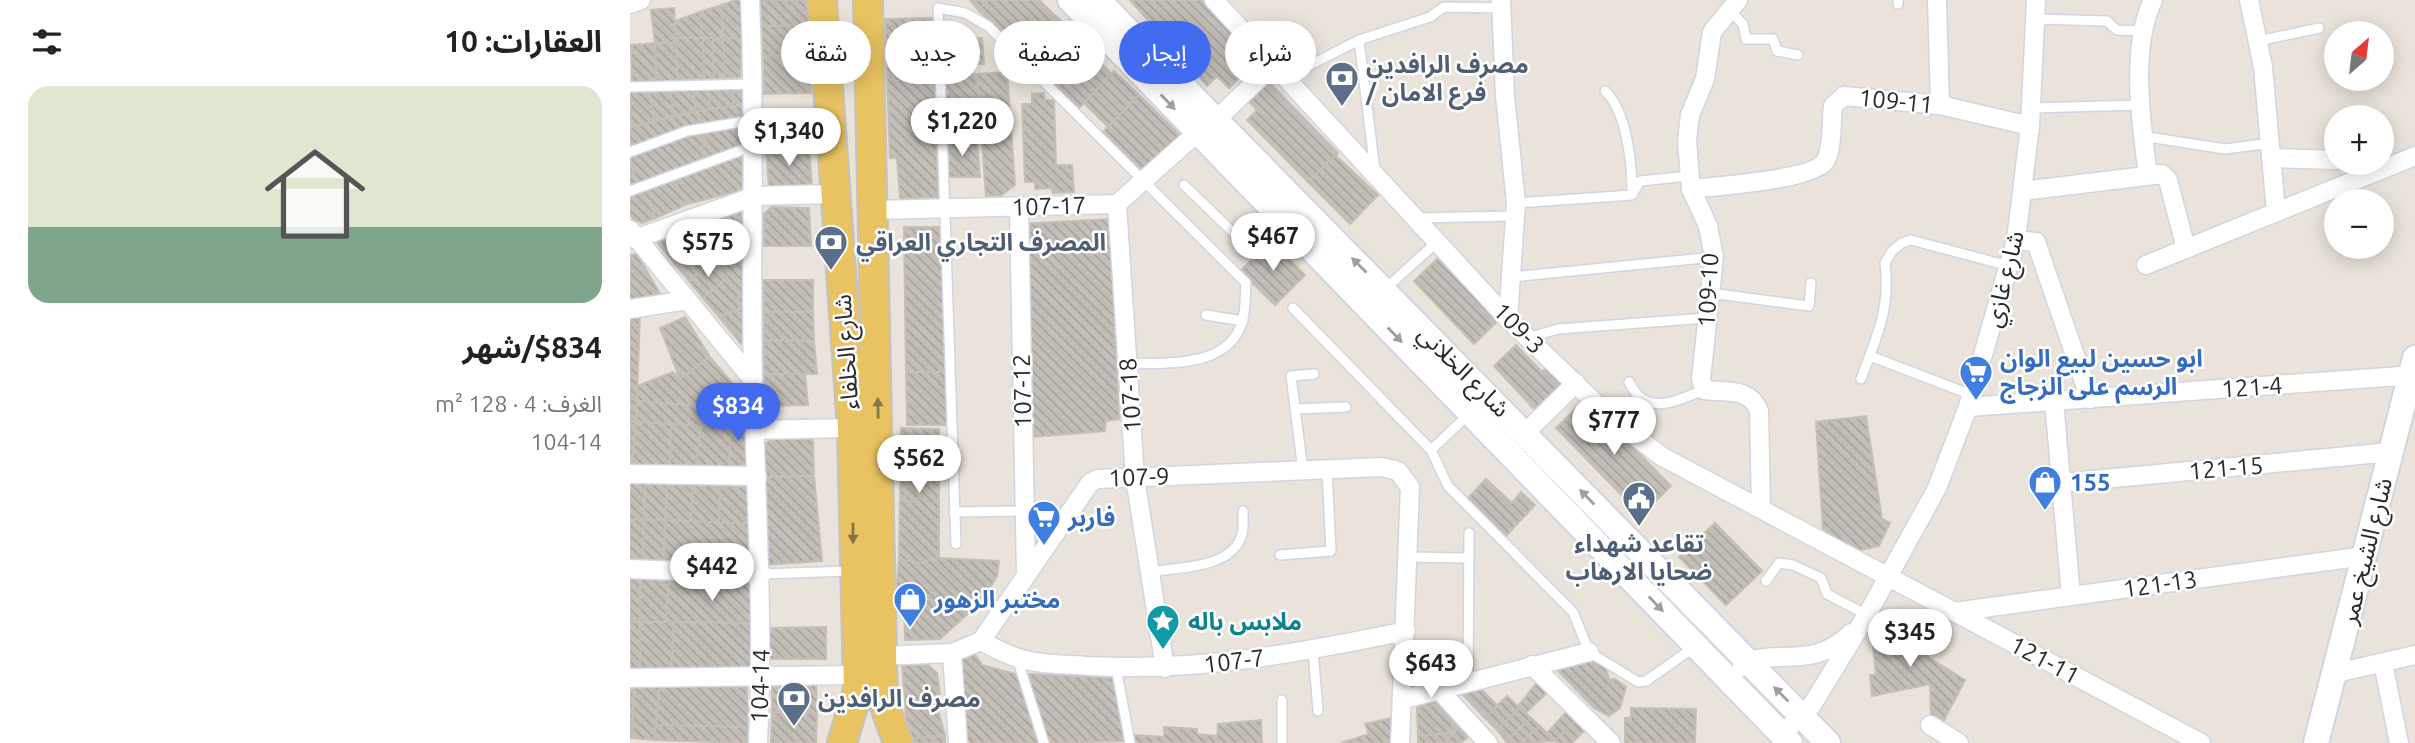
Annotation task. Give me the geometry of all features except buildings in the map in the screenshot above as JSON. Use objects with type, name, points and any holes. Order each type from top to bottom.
[{"type":"main road","name":"شارع الخلفاء","points":[[822,0],[852,428],[853,571],[858,687],[842,743]]},
{"type":"main road","name":"شارع الخلفاء","points":[[868,0],[885,708],[898,743]]},
{"type":"main road","name":"شارع الخلاني","points":[[1070,0],[1384,290],[1828,743]]},
{"type":"main road","name":"شارع الخلاني","points":[[1098,0],[1207,126],[1280,217],[1786,739]]},
{"type":"main road","name":"شارع الشيخ عمر","points":[[2316,743],[2414,369]]},
{"type":"main road","points":[[858,687],[861,743]]},
{"type":"main road","points":[[884,743],[885,708]]},
{"type":"street","points":[[630,4],[641,0]]},
{"type":"street","name":"104-14","points":[[750,0],[755,196],[753,380],[762,574],[758,743]]},
{"type":"street","name":"109-3","points":[[1214,0],[1233,21]]},
{"type":"street","points":[[1937,0],[1940,105]]},
{"type":"street","name":"شارع غازي","points":[[1786,739],[1820,694],[1937,488],[1970,401],[2016,240],[2030,117],[2036,0]]},
{"type":"street","points":[[2148,175],[2140,105],[2143,20],[2153,0]]},
{"type":"street","points":[[2249,0],[2258,41],[2272,150],[2276,212]]},
{"type":"street","points":[[1502,4],[1505,96],[1515,209],[1508,319]]},
{"type":"street","name":"109-10","points":[[1704,390],[1701,379],[1714,257],[1708,226],[1691,183],[1687,141],[1690,114],[1705,79],[1712,32],[1734,5]]},
{"type":"street","name":"107-17","points":[[874,210],[1117,204],[1207,126],[1263,84]]},
{"type":"street","name":"109-3","points":[[1290,84],[1508,319],[1633,437],[1661,456],[1889,576]]},
{"type":"street","name":"109-11","points":[[1691,183],[1768,180],[1819,169],[1827,159],[1833,106],[1844,96],[2030,117]]},
{"type":"street","points":[[2272,150],[2324,158]]},
{"type":"street","points":[[2146,265],[2399,160]]},
{"type":"street","points":[[2023,191],[2162,174],[2168,180],[2186,249]]},
{"type":"street","points":[[753,380],[633,234],[755,196],[835,194]]},
{"type":"street","name":"107-18","points":[[1117,204],[1135,478],[1165,668]]},
{"type":"street","name":"107-12","points":[[1019,207],[1026,575]]},
{"type":"street","points":[[2016,240],[2036,242],[2090,399]]},
{"type":"street","points":[[630,309],[687,300]]},
{"type":"street","name":"121-4","points":[[1970,401],[2090,399],[2414,369]]},
{"type":"street","points":[[1525,433],[1576,383]]},
{"type":"street","points":[[1704,390],[1748,394],[1755,400],[1759,411],[1761,509]]},
{"type":"street","points":[[2054,401],[2071,596]]},
{"type":"street","points":[[755,430],[852,428]]},
{"type":"street","name":"121-15","points":[[2062,483],[2391,452]]},
{"type":"street","name":"107-9","points":[[981,641],[1090,484],[1097,479],[1382,467],[1398,471],[1410,487],[1408,558]]},
{"type":"street","points":[[630,474],[757,477]]},
{"type":"street","name":"121-13","points":[[1955,612],[2365,556]]},
{"type":"street","points":[[1401,743],[1408,558]]},
{"type":"street","points":[[630,569],[762,574]]},
{"type":"street","name":"121-11","points":[[1889,576],[2201,743]]},
{"type":"street","name":"شارع غازي","points":[[1748,661],[1765,657],[1807,657],[1822,653],[1848,636],[1867,615]]},
{"type":"street","name":"107-7","points":[[981,641],[1017,658],[1039,663],[1165,668],[1220,664],[1313,650],[1406,631]]},
{"type":"street","points":[[883,656],[952,653],[981,641]]},
{"type":"street","points":[[1404,699],[1589,652]]},
{"type":"street","points":[[952,653],[958,743]]},
{"type":"street","points":[[2336,673],[2415,656]]},
{"type":"street","points":[[1728,678],[1748,661]]},
{"type":"street","points":[[2383,663],[2399,743]]},
{"type":"street","points":[[1532,665],[1611,743]]},
{"type":"street","points":[[630,678],[761,677],[858,687]]},
{"type":"street","points":[[1439,690],[1489,743]]},
{"type":"street","points":[[1930,725],[1959,743]]},
{"type":"lane","points":[[1316,57],[1430,17],[1444,7],[1502,4]]},
{"type":"lane","points":[[1734,5],[1743,24],[1746,39],[1773,39],[1777,51],[1798,55]]},
{"type":"lane","points":[[956,544],[938,8],[965,13],[988,26],[1245,283],[1242,321],[1234,339],[1224,351],[1198,359],[1128,365]]},
{"type":"lane","points":[[2035,19],[2106,21],[2117,30],[2143,31]]},
{"type":"lane","points":[[2258,41],[2319,28]]},
{"type":"lane","points":[[1359,40],[1376,177]]},
{"type":"lane","points":[[630,87],[754,83]]},
{"type":"lane","points":[[1605,90],[1611,97],[1627,139],[1632,195]]},
{"type":"lane","points":[[2030,117],[2140,105]]},
{"type":"lane","points":[[630,152],[687,131],[754,120]]},
{"type":"lane","points":[[2142,135],[2225,149],[2272,150]]},
{"type":"lane","points":[[630,191],[754,146]]},
{"type":"lane","points":[[1632,195],[1640,181],[1691,183]]},
{"type":"lane","points":[[1184,185],[1239,238],[1247,241],[1256,242],[1280,217]]},
{"type":"lane","points":[[1414,218],[1632,195]]},
{"type":"lane","points":[[1861,379],[1878,336],[1888,290],[1885,263],[1902,243],[1911,240],[2010,266]]},
{"type":"lane","points":[[1384,290],[1437,242]]},
{"type":"lane","points":[[1512,277],[1714,257]]},
{"type":"lane","points":[[1710,293],[1809,306],[1811,283]]},
{"type":"lane","points":[[1293,308],[1432,450],[1448,486],[1573,612],[1589,652],[1632,681],[1646,681],[1696,646]]},
{"type":"lane","points":[[1206,315],[1242,321]]},
{"type":"lane","points":[[1528,338],[1558,329],[1707,318]]},
{"type":"lane","points":[[1870,356],[1970,401]]},
{"type":"lane","points":[[1303,471],[1291,376],[1314,374]]},
{"type":"lane","points":[[1629,382],[1636,397],[1648,403],[1670,403],[1704,390]]},
{"type":"lane","points":[[1295,409],[1346,407]]},
{"type":"lane","points":[[1432,450],[1470,413]]},
{"type":"lane","points":[[1280,555],[1331,551],[1327,470]]},
{"type":"lane","points":[[954,512],[1025,511]]},
{"type":"lane","points":[[1150,572],[1219,560],[1233,548],[1242,535],[1243,511]]},
{"type":"lane","points":[[1468,682],[1469,533]]},
{"type":"lane","points":[[1408,558],[1469,558]]},
{"type":"lane","points":[[1766,581],[1779,564],[1793,565],[1821,578],[1827,594],[1867,615]]},
{"type":"lane","points":[[762,574],[853,571]]},
{"type":"lane","points":[[1313,650],[1318,711]]},
{"type":"lane","points":[[1017,658],[1044,743]]},
{"type":"lane","points":[[1116,667],[1130,743]]},
{"type":"lane","points":[[1282,700],[1282,743]]},
{"type":"place","name":"مصرف الرافدين / فرع الامان","points":[[1342,108]]},
{"type":"place","name":"المصرف التجاري العراقي","points":[[831,272]]},
{"type":"place","name":"ابو حسين لبيع الوان الرسم على الزجاج","points":[[1976,402]]},
{"type":"place","name":"155","points":[[2045,512]]},
{"type":"place","name":"تقاعد شهداء ضحايا الارهاب","points":[[1639,528]]},
{"type":"place","name":"فاربر","points":[[1044,547]]},
{"type":"place","name":"مختبر الزهور","points":[[910,629]]},
{"type":"place","name":"ملابس باله","points":[[1163,651]]},
{"type":"place","name":"مصرف الرافدين","points":[[794,728]]}]
